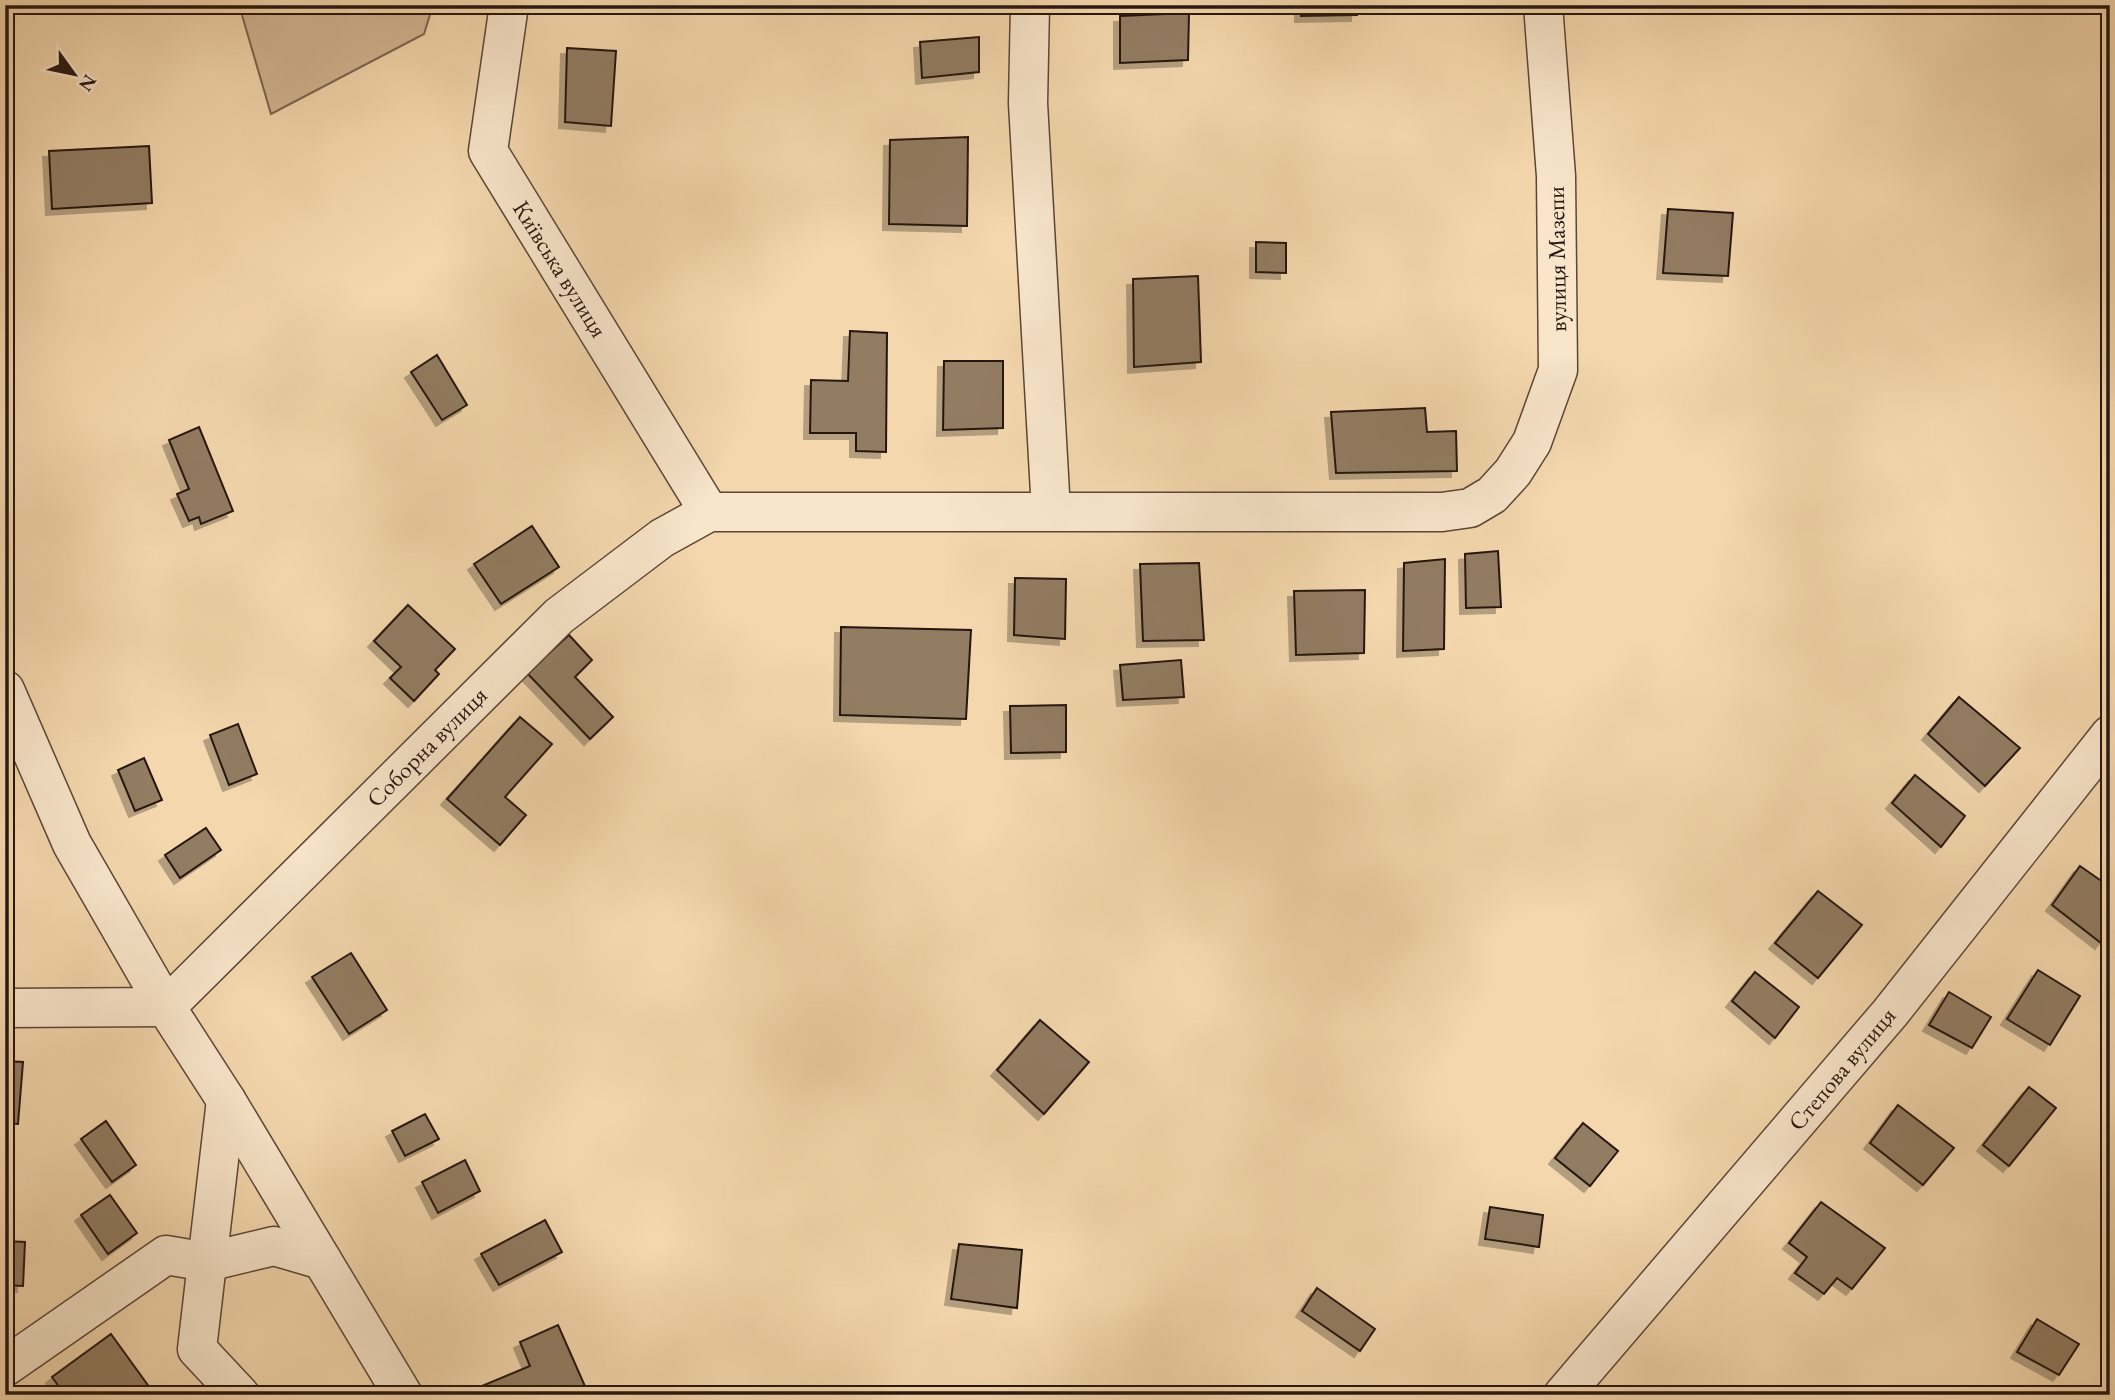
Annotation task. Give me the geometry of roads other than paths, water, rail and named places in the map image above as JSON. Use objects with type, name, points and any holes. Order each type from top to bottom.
[{"type":"street","name":"Київська вулиця","points":[[509,5],[488,151],[709,512]]},
{"type":"street","points":[[709,512],[1051,511],[1028,103],[1030,5]]},
{"type":"street","name":"вулиця Мазепи","points":[[1051,511],[1442,512],[1471,508],[1492,495],[1513,472],[1532,442],[1558,370],[1556,176],[1543,5]]},
{"type":"street","name":"Соборна вулиця","points":[[166,1007],[559,616],[662,537],[709,512]]},
{"type":"street","points":[[5,690],[72,844],[166,1007],[226,1100],[403,1395]]},
{"type":"street","name":"Степова вулиця","points":[[1563,1395],[1890,1013],[2110,734]]},
{"type":"street","points":[[5,1008],[166,1007]]},
{"type":"street","points":[[226,1100],[197,1349],[240,1395]]},
{"type":"street","points":[[5,1367],[166,1255],[207,1262],[274,1246],[323,1260]]}]
